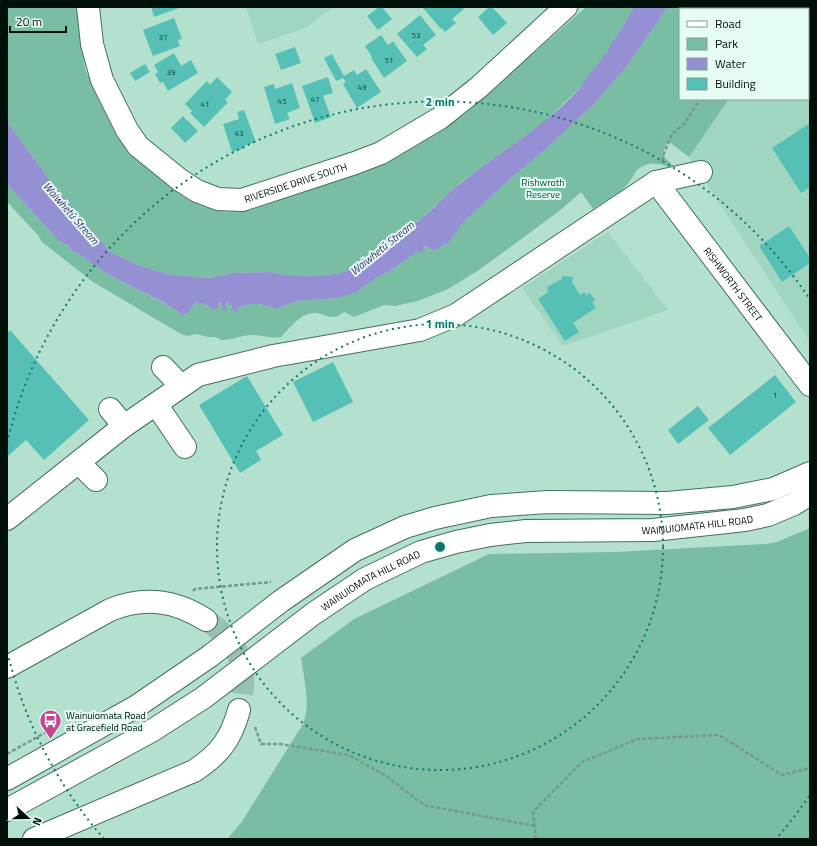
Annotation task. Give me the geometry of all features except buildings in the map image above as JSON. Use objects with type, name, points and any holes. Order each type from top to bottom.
[{"type":"main road","name":"RIVERSIDE DRIVE SOUTH","points":[[88,7],[92,44],[102,80],[138,146],[180,180],[197,191],[218,199],[242,200],[381,153],[440,118],[479,87],[566,7]]},
{"type":"main road","points":[[7,519],[124,426],[198,375],[273,356],[420,330],[456,314],[656,182],[701,172]]},
{"type":"main road","name":"RISHWORTH STREET","points":[[656,182],[810,385]]},
{"type":"main road","points":[[163,367],[181,386]]},
{"type":"main road","points":[[156,404],[185,446]]},
{"type":"main road","points":[[110,409],[124,426]]},
{"type":"main road","points":[[79,463],[96,480]]},
{"type":"main road","points":[[7,779],[137,706],[210,656],[281,601],[355,550],[405,527],[435,518],[491,506],[548,502],[667,503],[733,497],[773,489],[810,473]]},
{"type":"main road","name":"WAINUIOMATA HILL ROAD","points":[[7,810],[165,722],[202,698],[313,614],[365,579],[421,552],[456,542],[490,535],[519,532],[653,530],[745,520],[768,515],[794,504],[810,494]]},
{"type":"main road","points":[[7,667],[121,605],[146,602],[170,604],[195,613],[206,620]]},
{"type":"main road","points":[[34,839],[194,771],[207,763],[219,752],[229,738],[235,724],[247,717]]},
{"type":"path","points":[[656,182],[664,153],[672,134],[684,124],[699,100]]},
{"type":"path","points":[[190,593],[195,589],[274,582]]},
{"type":"path","points":[[247,717],[261,744],[280,744],[349,755],[386,776],[424,805],[535,826]]},
{"type":"path","points":[[536,839],[534,812],[582,762],[638,739],[719,735],[782,775],[810,768]]},
{"type":"shaded area","points":[[246,7],[333,7],[306,28],[258,44]]},
{"type":"shaded area","points":[[810,7],[810,342],[689,157],[728,100],[809,100],[809,8],[792,8]]},
{"type":"shaded area","points":[[608,232],[668,310],[563,346],[522,288]]},
{"type":"green space","points":[[7,7],[77,7],[81,46],[86,72],[127,149],[170,187],[191,201],[212,209],[237,211],[251,210],[385,164],[463,116],[586,7],[634,7],[617,36],[611,43],[607,52],[582,86],[543,123],[460,183],[390,245],[388,251],[384,251],[374,258],[341,273],[318,276],[285,275],[270,272],[232,273],[209,278],[167,274],[138,265],[110,252],[52,183],[7,122]]},
{"type":"green space","name":"Rishwroth Reserve","points":[[668,7],[793,7],[679,8],[679,100],[728,100],[689,157],[668,141],[662,153],[675,167],[674,169],[659,164],[648,164],[643,166],[635,173],[629,183],[593,209],[581,192],[563,208],[479,270],[448,289],[418,301],[395,306],[384,305],[354,317],[345,312],[332,317],[318,313],[305,315],[296,321],[281,337],[274,338],[253,335],[221,340],[216,337],[208,337],[197,334],[187,336],[181,334],[93,282],[42,242],[37,234],[7,202],[7,184],[58,240],[69,246],[70,250],[106,273],[164,303],[182,315],[187,314],[196,302],[211,307],[219,302],[223,309],[226,307],[225,304],[227,301],[237,313],[237,308],[250,304],[259,304],[276,309],[297,301],[339,298],[355,293],[379,276],[390,271],[423,247],[445,245],[463,223],[501,187],[548,147],[594,104],[624,70]]},
{"type":"green space","points":[[810,528],[810,839],[227,839],[241,823],[303,724],[307,700],[301,658],[354,619],[489,554],[615,552],[766,544],[777,542]]},
{"type":"water","name":"Waiwhetū Stream","points":[[634,7],[668,7],[624,70],[594,104],[463,223],[448,243],[434,250],[427,246],[423,247],[423,253],[418,251],[355,293],[339,298],[297,301],[276,309],[259,304],[250,304],[237,308],[237,314],[227,301],[225,304],[226,311],[223,310],[220,302],[218,303],[219,307],[213,310],[209,306],[196,302],[187,314],[182,315],[164,303],[106,273],[70,250],[69,246],[58,240],[7,184],[7,122],[52,183],[110,252],[138,265],[167,274],[209,278],[232,273],[270,272],[285,275],[318,276],[341,273],[374,258],[384,251],[388,251],[398,238],[456,187],[539,126],[554,113],[582,86],[607,52],[611,43],[617,36]]},
{"type":"tunnel","points":[[206,620],[228,638],[240,659],[243,682],[239,710]]},
{"type":"place","name":"Wainuiomata Road at Gracefield Road","points":[[50,740]]}]
